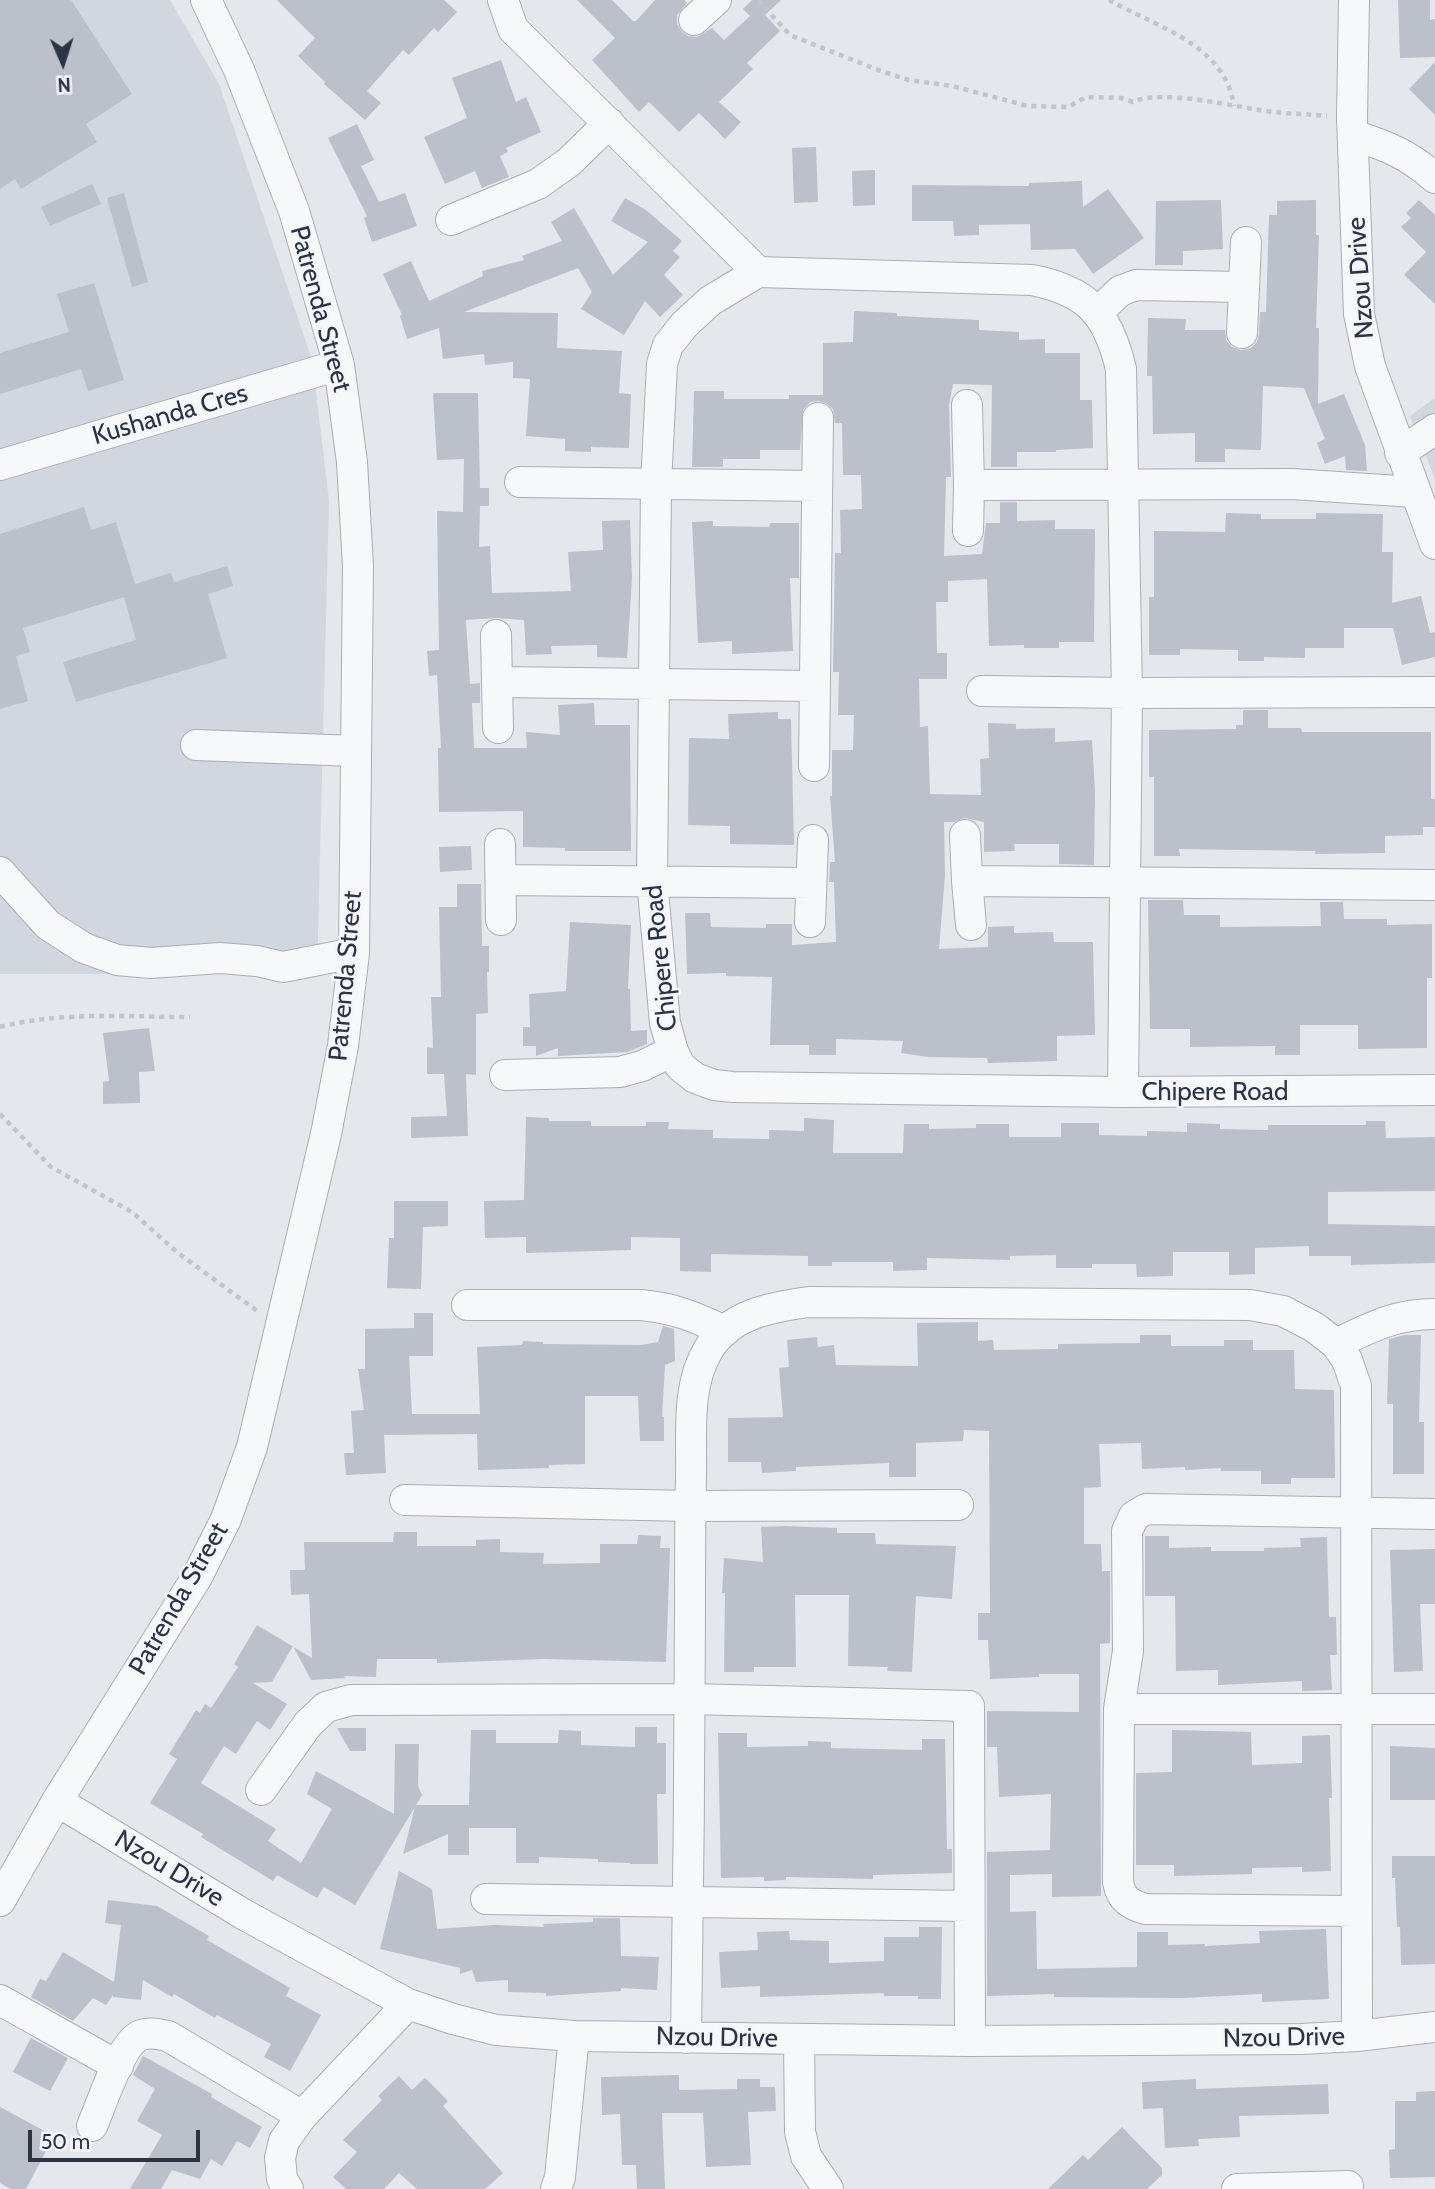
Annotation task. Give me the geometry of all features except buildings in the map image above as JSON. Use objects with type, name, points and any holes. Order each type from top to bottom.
[{"type":"street","name":"Patrenda Street","points":[[1,1899],[10,1858],[57,1801],[197,1577],[226,1519],[252,1447],[326,1134],[343,1046],[354,953],[358,566],[352,462],[339,365],[294,211],[239,70],[206,0]]},
{"type":"street","points":[[503,0],[513,29],[609,123],[746,279],[1032,280],[1052,284],[1076,295],[1098,312],[1116,348],[1121,369],[1127,693],[1123,1092]]},
{"type":"street","points":[[694,20],[716,0]]},
{"type":"street","name":"Nzou Drive","points":[[1354,0],[1353,127],[1359,314],[1370,366],[1435,544]]},
{"type":"street","points":[[451,220],[538,184],[569,162],[609,123]]},
{"type":"street","points":[[1353,127],[1415,160],[1435,178]]},
{"type":"street","points":[[1242,333],[1246,242]]},
{"type":"street","name":"Chipere Road","points":[[746,279],[710,302],[685,324],[668,345],[662,364],[656,485],[652,880],[664,1023],[680,1066],[695,1078],[713,1085],[1123,1092],[1435,1090]]},
{"type":"street","points":[[1098,312],[1120,291],[1136,285],[1244,287]]},
{"type":"street","name":"Kushanda Cres","points":[[0,465],[339,365]]},
{"type":"street","points":[[967,405],[968,531]]},
{"type":"street","points":[[814,766],[818,418]]},
{"type":"street","points":[[1401,453],[1435,429]]},
{"type":"street","points":[[520,482],[817,486]]},
{"type":"street","points":[[968,485],[1292,484],[1415,492]]},
{"type":"street","points":[[496,635],[498,728]]},
{"type":"street","points":[[498,682],[814,685]]},
{"type":"street","points":[[982,691],[1435,692]]},
{"type":"street","points":[[196,745],[356,751]]},
{"type":"street","points":[[965,835],[971,925]]},
{"type":"street","points":[[810,922],[813,840]]},
{"type":"street","points":[[500,844],[501,920]]},
{"type":"street","points":[[0,872],[48,925],[84,948],[117,960],[151,962],[220,958],[257,961],[283,967],[354,953]]},
{"type":"street","points":[[501,880],[811,883]]},
{"type":"street","points":[[967,881],[1435,885]]},
{"type":"street","points":[[505,1074],[620,1072],[642,1066],[673,1051]]},
{"type":"street","points":[[686,2038],[692,1401],[696,1376],[709,1350],[725,1331],[739,1320],[771,1307],[809,1301],[1250,1306],[1283,1311],[1314,1327],[1336,1344],[1347,1360],[1356,1386],[1357,2036]]},
{"type":"street","points":[[467,1305],[641,1305],[690,1314],[725,1331]]},
{"type":"street","points":[[1336,1344],[1381,1322],[1401,1316],[1435,1314]]},
{"type":"street","points":[[405,1500],[691,1506],[958,1505]]},
{"type":"street","points":[[1356,1912],[1145,1909],[1130,1904],[1121,1895],[1118,1882],[1119,1709],[1128,1651],[1126,1531],[1134,1516],[1146,1509],[1435,1514]]},
{"type":"street","points":[[261,1790],[308,1724],[326,1707],[351,1700],[690,1699],[968,1706],[970,2041]]},
{"type":"street","points":[[1119,1709],[1435,1709]]},
{"type":"street","name":"Nzou Drive","points":[[57,1801],[243,1914],[408,2004],[453,2020],[496,2030],[574,2036],[970,2041],[1301,2039],[1435,2027]]},
{"type":"street","points":[[486,1899],[968,1906]]},
{"type":"street","points":[[0,2000],[118,2066]]},
{"type":"street","points":[[288,2189],[282,2179],[279,2158],[284,2141],[302,2116],[408,2004]]},
{"type":"street","points":[[92,2126],[130,2043],[139,2036],[154,2033],[168,2036],[302,2116]]},
{"type":"street","points":[[556,2189],[560,2178],[574,2036]]},
{"type":"street","points":[[799,2039],[800,2132],[806,2155],[828,2189]]},
{"type":"street","points":[[1237,2189],[1348,2186]]},
{"type":"path","points":[[758,0],[790,35],[878,70],[909,80],[952,86],[1028,106],[1068,107],[1086,97],[1121,98],[1133,102],[1143,97],[1167,97],[1353,127]]},
{"type":"path","points":[[1109,0],[1137,16],[1168,28],[1207,55],[1232,89],[1234,106]]},
{"type":"path","points":[[0,1027],[22,1021],[52,1018],[190,1017]]},
{"type":"path","points":[[0,1114],[51,1167],[132,1212],[177,1253],[280,1328]]},
{"type":"shaded area","points":[[0,0],[170,0],[219,84],[312,360],[329,500],[317,974],[0,974]]},
{"type":"shaded area","points":[[1435,398],[1435,479],[1410,416]]}]
